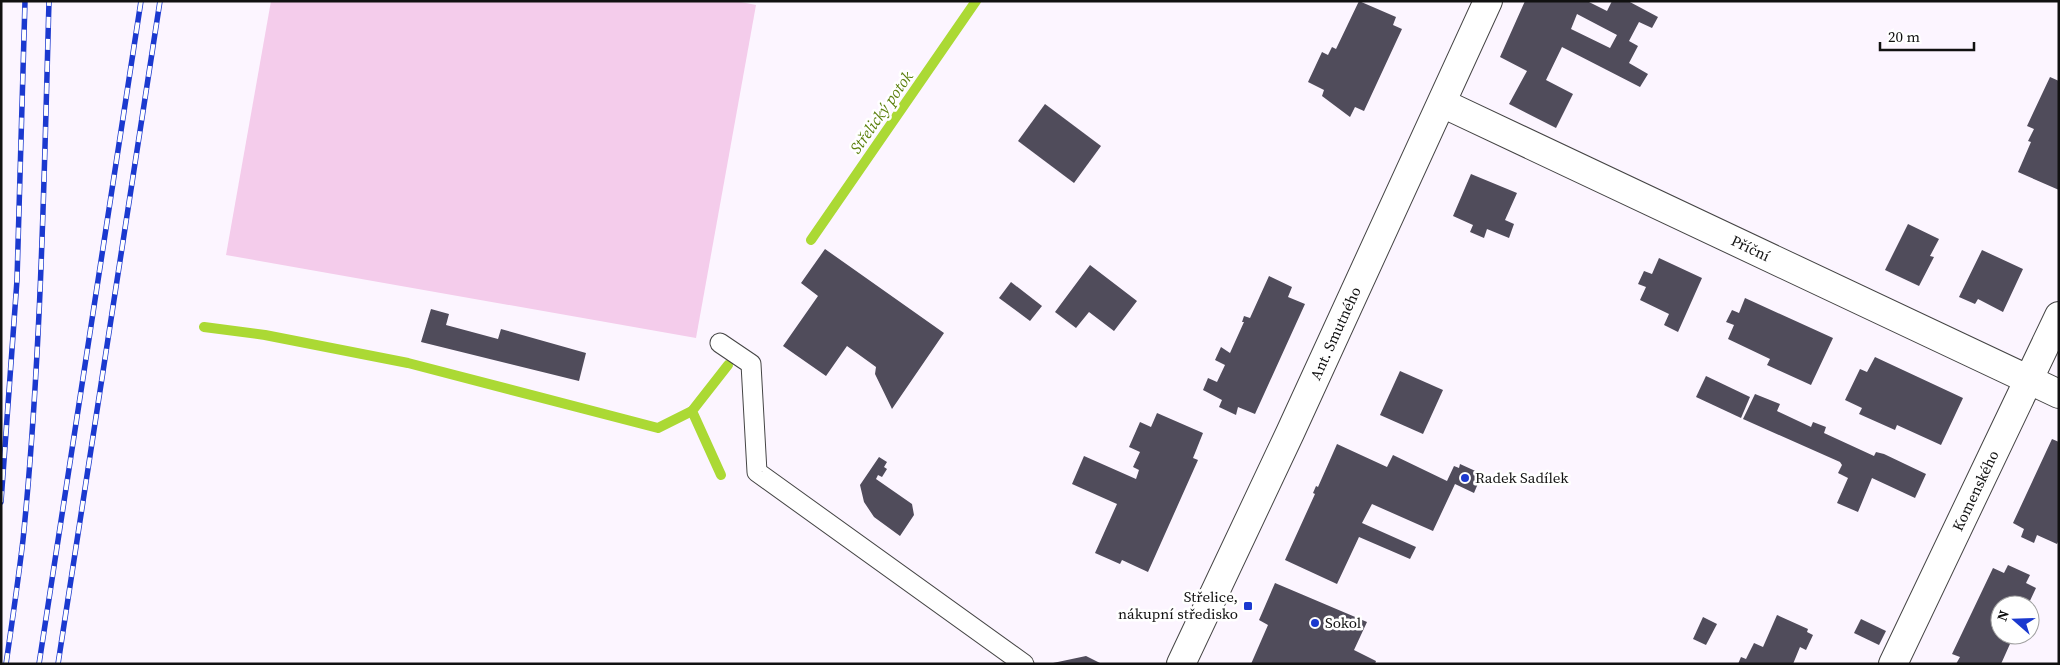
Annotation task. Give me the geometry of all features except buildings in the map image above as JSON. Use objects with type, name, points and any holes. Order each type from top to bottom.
[{"type":"street","name":"Ant. Smutného","points":[[1181,664],[1286,442],[1488,1]]},
{"type":"street","name":"Příční","points":[[1442,104],[2059,394]]},
{"type":"street","name":"Komenského","points":[[1893,664],[2059,316]]},
{"type":"lane","points":[[720,343],[751,364],[757,472],[1024,664]]},
{"type":"shaded area","points":[[271,1],[736,1],[756,5],[696,338],[226,255]]},
{"type":"waterway","name":"Střelický potok","points":[[811,240],[976,1]]},
{"type":"waterway","points":[[204,327],[265,335],[408,363],[658,428],[692,411]]},
{"type":"waterway","name":"Střelický potok","points":[[721,475],[692,411],[728,365]]},
{"type":"railway","points":[[1,502],[17,280],[25,1]]},
{"type":"railway","points":[[6,664],[23,540],[34,406],[41,271],[49,1]]},
{"type":"railway","points":[[39,664],[141,1]]},
{"type":"railway","points":[[58,664],[160,1]]},
{"type":"place","name":"Radek Sadílek","points":[[1465,478]]},
{"type":"place","name":"Střelice, nákupní středisko","points":[[1248,606]]},
{"type":"place","name":"Sokol","points":[[1315,623]]}]
